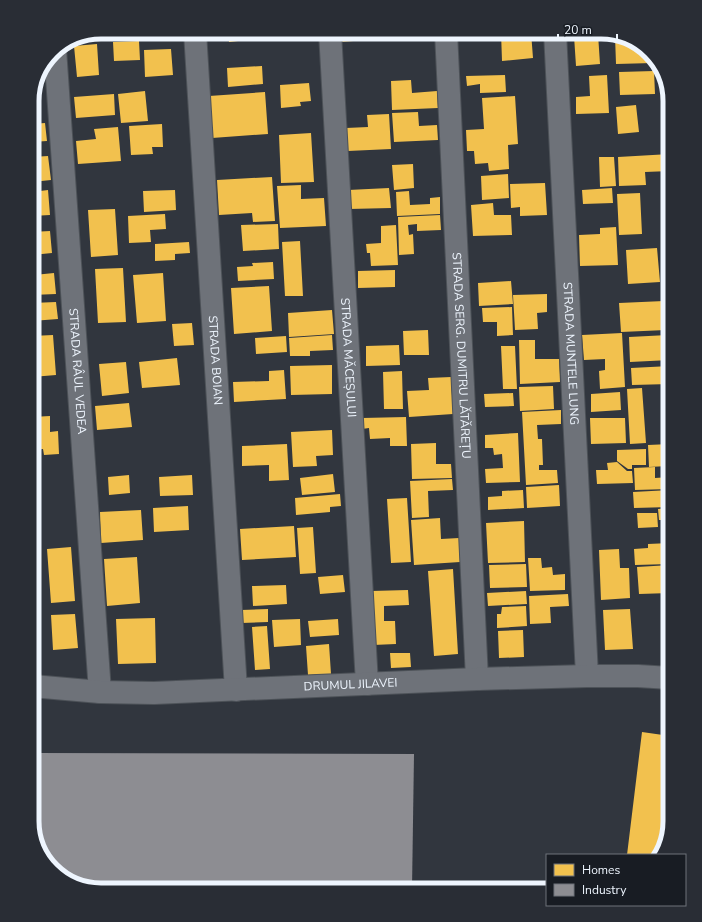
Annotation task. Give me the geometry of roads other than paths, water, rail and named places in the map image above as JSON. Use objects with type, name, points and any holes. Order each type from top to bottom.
[{"type":"street","name":"STRADA BOIAN","points":[[195,39],[236,690]]},
{"type":"street","name":"STRADA MĂCEȘULUI","points":[[330,39],[367,684]]},
{"type":"street","name":"STRADA SERG. DUMITRU LĂTĂREȚU","points":[[446,39],[477,679]]},
{"type":"street","name":"STRADA MUNTELE LUNG","points":[[555,39],[587,676]]},
{"type":"street","name":"STRADA RÂUL VEDEA","points":[[56,59],[100,692]]},
{"type":"street","name":"DRUMUL JILAVEI","points":[[39,687],[100,692],[154,693],[477,679],[587,676],[663,678]]}]
